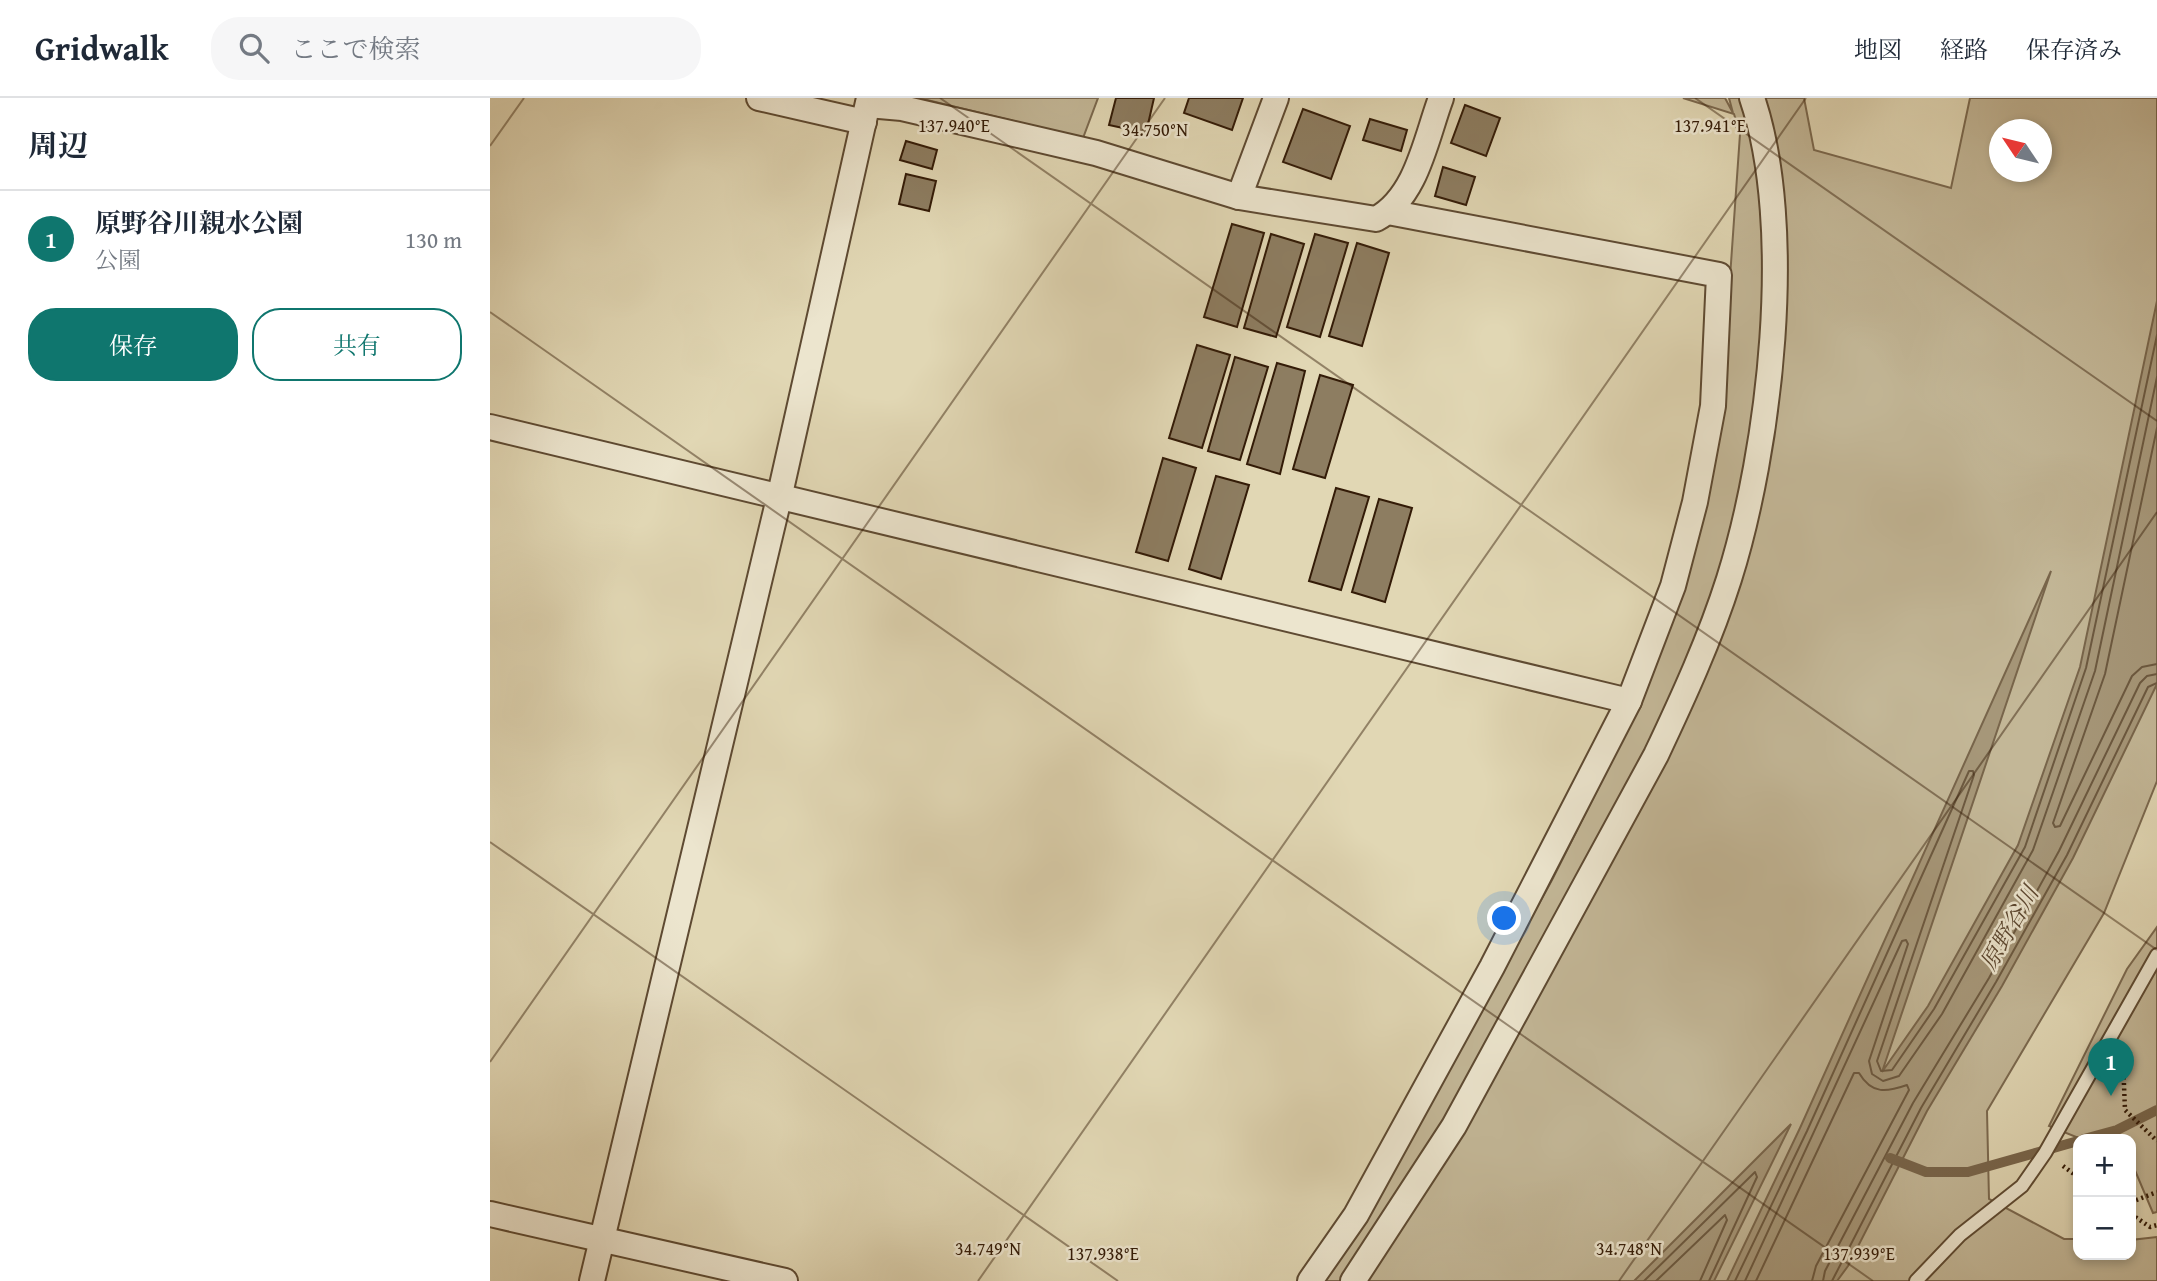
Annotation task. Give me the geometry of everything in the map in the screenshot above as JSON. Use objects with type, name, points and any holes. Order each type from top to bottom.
[{"type":"street","points":[[758,98],[867,108],[902,108],[1096,153],[1240,197],[1376,219],[1388,212],[1408,188],[1441,98]]},
{"type":"street","points":[[1240,197],[1276,98]]},
{"type":"street","points":[[1353,1281],[1454,1126],[1656,755],[1685,692],[1729,578],[1759,452],[1773,335],[1773,232],[1765,136],[1752,98]]},
{"type":"street","points":[[592,1281],[779,495],[867,108]]},
{"type":"street","points":[[1310,1281],[1356,1215],[1486,979],[1629,701],[1673,586],[1695,502],[1713,406],[1719,275],[1388,212]]},
{"type":"street","points":[[490,427],[1629,701]]},
{"type":"street","points":[[490,1214],[602,1237],[785,1281]]},
{"type":"lane","points":[[1916,1281],[1960,1235],[2022,1186],[2045,1153],[2157,955]]},
{"type":"path","points":[[2123,1051],[2125,1110],[2157,1141]]},
{"type":"path","points":[[2136,1200],[2157,1192]]},
{"type":"path","points":[[2136,1217],[2150,1227],[2157,1225]]},
{"type":"shaded area","points":[[919,98],[1098,98],[1083,138]]},
{"type":"shaded area","points":[[1683,98],[1725,98],[1733,113],[1729,98],[1804,98],[1814,150],[1951,188],[1970,98],[2157,98],[2157,781],[2104,913],[1987,1111],[1989,1199],[2064,1239],[2073,1239],[2073,1260],[2136,1260],[2136,1239],[2157,1237],[2157,1281],[1318,1281],[1378,1197],[1552,880],[1639,707],[1720,421],[1740,134],[1734,114]]},
{"type":"shaded area","points":[[2157,927],[2157,1212],[2153,1213],[2136,1173],[2136,1134],[2073,1136],[2049,1126],[2127,969]]},
{"type":"water","name":"原野谷川","points":[[2157,301],[2157,684],[2073,858],[2002,986],[1927,1111],[1848,1266],[1837,1281],[1727,1281],[1800,1128],[2051,571],[1882,1072],[1928,1006],[2018,845],[2080,667]]},
{"type":"water","points":[[1791,1124],[1714,1281],[1634,1281]]},
{"type":"building","points":[[1116,98],[1154,98],[1146,133],[1109,125]]},
{"type":"building","points":[[1189,98],[1243,98],[1232,130],[1184,113]]},
{"type":"building","points":[[1465,105],[1500,118],[1486,156],[1451,143]]},
{"type":"building","points":[[1303,109],[1350,126],[1331,179],[1283,162]]},
{"type":"building","points":[[1370,119],[1407,130],[1401,151],[1363,140]]},
{"type":"building","points":[[906,141],[937,150],[932,169],[900,160]]},
{"type":"building","points":[[1443,167],[1475,177],[1466,205],[1435,196]]},
{"type":"building","points":[[906,174],[936,181],[929,211],[899,204]]},
{"type":"building","points":[[1232,224],[1264,233],[1237,327],[1204,317]]},
{"type":"building","points":[[1271,234],[1304,244],[1276,337],[1244,328]]},
{"type":"building","points":[[1315,234],[1348,243],[1320,337],[1287,327]]},
{"type":"building","points":[[1357,243],[1389,253],[1362,346],[1329,336]]},
{"type":"building","points":[[1197,345],[1230,355],[1202,448],[1169,438]]},
{"type":"building","points":[[1235,357],[1268,367],[1240,460],[1208,451]]},
{"type":"building","points":[[1277,363],[1305,371],[1280,474],[1247,464]]},
{"type":"building","points":[[1320,375],[1353,385],[1325,478],[1293,469]]},
{"type":"building","points":[[1163,458],[1196,468],[1168,561],[1136,552]]},
{"type":"building","points":[[1216,476],[1249,485],[1221,579],[1189,569]]},
{"type":"building","points":[[1336,488],[1369,497],[1341,590],[1309,581]]},
{"type":"building","points":[[1379,499],[1412,508],[1385,602],[1352,592]]},
{"type":"waterway","points":[[2102,1134],[2117,1130],[2157,1110]]},
{"type":"waterway","points":[[1890,1158],[1926,1172],[1968,1172],[2073,1142]]},
{"type":"place","name":"原野谷川親水公園","points":[[2111,1096]]}]
